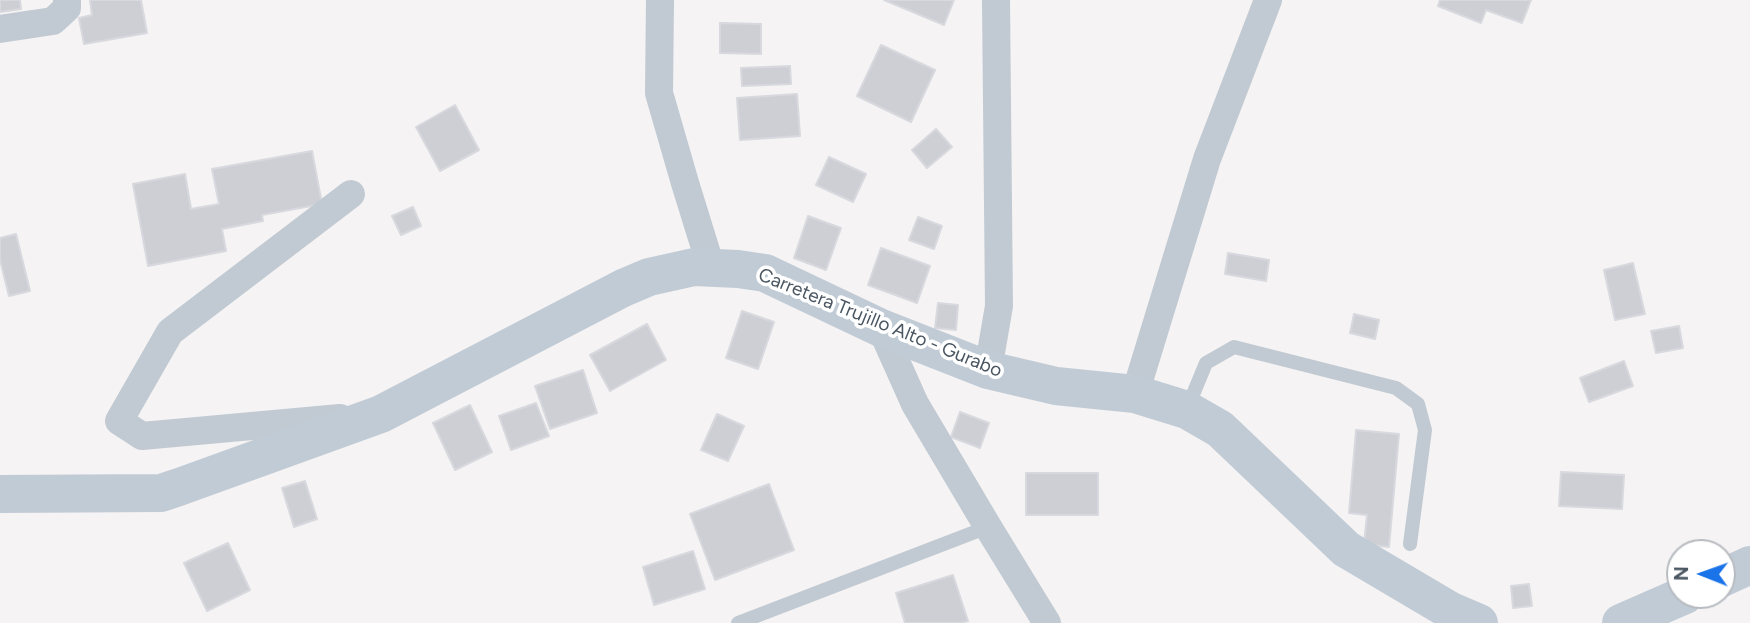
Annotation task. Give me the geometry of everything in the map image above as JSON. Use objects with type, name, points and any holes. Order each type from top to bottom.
[{"type":"main road","name":"Carretera Trujillo Alto - Gurabo","points":[[0,494],[161,493],[381,414],[649,277],[694,267],[738,269],[765,273],[881,328],[988,370],[1056,386],[1135,394],[1187,410],[1220,429],[1358,558],[1451,611],[1479,623]]},
{"type":"main road","points":[[1621,623],[1666,603]]},
{"type":"street","points":[[0,29],[53,21],[67,8],[67,0]]},
{"type":"street","points":[[660,0],[659,93],[711,267]]},
{"type":"street","points":[[988,370],[999,306],[996,0]]},
{"type":"street","points":[[1135,394],[1207,159],[1268,0]]},
{"type":"street","points":[[351,194],[170,332],[119,421],[142,436],[381,414]]},
{"type":"street","points":[[881,328],[917,407],[1047,623]]},
{"type":"lane","points":[[1187,410],[1206,363],[1234,347],[1396,388],[1418,404],[1425,430],[1410,544]]},
{"type":"lane","points":[[738,622],[988,527]]},
{"type":"building","points":[[0,0],[20,0],[21,9],[0,12]]},
{"type":"building","points":[[90,0],[141,0],[147,33],[84,44],[79,18],[92,15]]},
{"type":"building","points":[[884,0],[954,0],[944,25]]},
{"type":"building","points":[[1440,0],[1531,0],[1522,23],[1486,10],[1481,23],[1438,6]]},
{"type":"building","points":[[720,23],[761,24],[761,54],[720,53]]},
{"type":"building","points":[[881,45],[935,70],[911,122],[857,96]]},
{"type":"building","points":[[790,66],[791,84],[742,86],[741,68]]},
{"type":"building","points":[[797,94],[800,136],[740,140],[737,98]]},
{"type":"building","points":[[455,105],[479,150],[440,171],[416,127]]},
{"type":"building","points":[[936,129],[952,147],[927,168],[912,150]]},
{"type":"building","points":[[312,151],[322,204],[262,215],[263,221],[222,229],[226,251],[148,266],[133,184],[185,174],[191,209],[219,204],[212,169]]},
{"type":"building","points":[[829,157],[866,174],[853,202],[816,185]]},
{"type":"building","points":[[413,207],[421,226],[401,235],[392,216]]},
{"type":"building","points":[[808,216],[841,228],[826,270],[794,258]]},
{"type":"building","points":[[918,217],[942,226],[934,249],[909,240]]},
{"type":"building","points":[[16,234],[30,291],[9,296],[0,260],[0,238]]},
{"type":"building","points":[[881,248],[930,266],[917,303],[868,285]]},
{"type":"building","points":[[1228,253],[1269,260],[1266,281],[1225,274]]},
{"type":"building","points":[[1633,263],[1645,314],[1615,320],[1604,270]]},
{"type":"building","points":[[938,303],[958,305],[956,330],[935,328]]},
{"type":"building","points":[[742,311],[774,322],[758,369],[726,358]]},
{"type":"building","points":[[1354,314],[1379,320],[1375,339],[1350,333]]},
{"type":"building","points":[[647,324],[666,360],[610,391],[590,355]]},
{"type":"building","points":[[1679,326],[1683,348],[1656,353],[1651,331]]},
{"type":"building","points":[[1624,361],[1633,386],[1589,402],[1580,378]]},
{"type":"building","points":[[583,370],[597,413],[550,429],[535,386]]},
{"type":"building","points":[[536,403],[549,436],[511,450],[499,416]]},
{"type":"building","points":[[470,405],[492,452],[455,470],[433,423]]},
{"type":"building","points":[[960,412],[989,423],[980,448],[951,437]]},
{"type":"building","points":[[717,414],[744,426],[728,461],[701,450]]},
{"type":"building","points":[[1356,430],[1399,434],[1389,547],[1364,544],[1367,515],[1349,513]]},
{"type":"building","points":[[1561,472],[1624,475],[1622,509],[1559,506]]},
{"type":"building","points":[[1026,473],[1098,473],[1098,515],[1026,515]]},
{"type":"building","points":[[305,481],[317,519],[294,527],[282,488]]},
{"type":"building","points":[[769,484],[794,550],[715,580],[690,514]]},
{"type":"building","points":[[228,543],[250,590],[207,611],[184,563]]},
{"type":"building","points":[[693,551],[705,589],[654,605],[643,567]]},
{"type":"building","points":[[953,575],[968,621],[905,623],[896,593]]},
{"type":"building","points":[[1529,584],[1532,606],[1513,608],[1511,586]]}]
